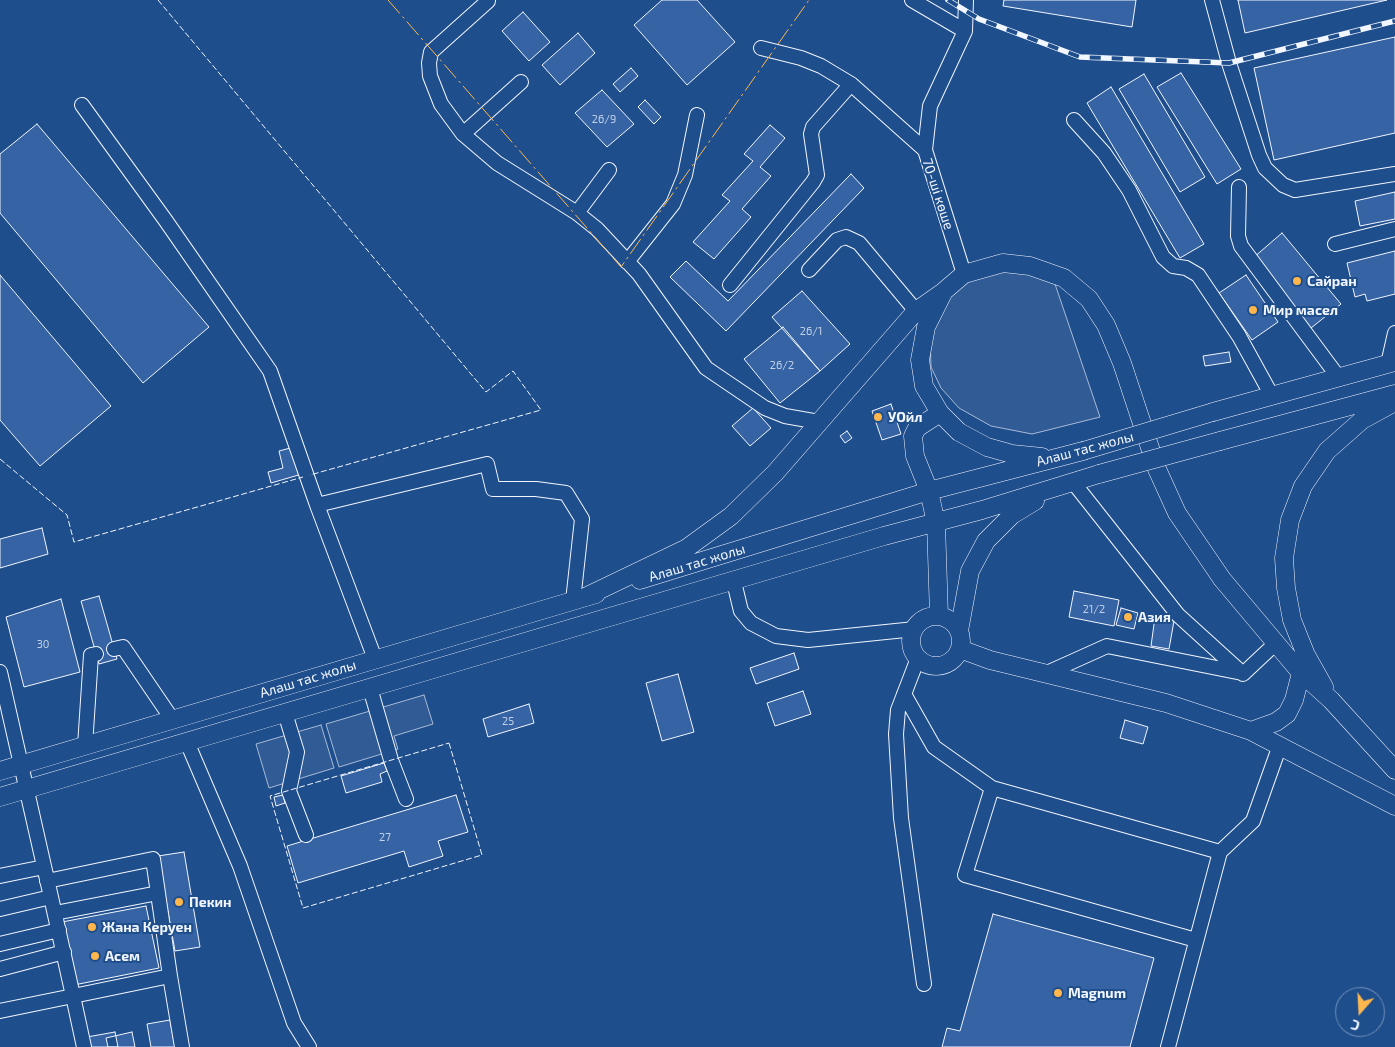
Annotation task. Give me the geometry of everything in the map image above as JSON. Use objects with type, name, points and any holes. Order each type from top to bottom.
[{"type":"main road","points":[[579,599],[687,548],[730,516],[775,473],[916,311],[964,274],[1003,263],[1030,266],[1064,278],[1089,299],[1106,324],[1122,362],[1157,469],[1177,513],[1222,579],[1301,673],[1331,700],[1395,770]]},
{"type":"main road","points":[[943,292],[926,327],[920,360],[924,386],[940,413],[959,432],[987,447],[1012,454],[1052,458]]},
{"type":"main road","name":"Алаш тас жолы","points":[[0,771],[579,599],[929,491],[1083,451],[1213,412],[1392,363]]},
{"type":"main road","name":"Алаш тас жолы","points":[[0,797],[1099,474],[1395,394]]},
{"type":"main road","points":[[1331,700],[1306,654],[1292,620],[1284,558],[1290,520],[1303,486],[1327,451],[1362,420],[1395,402]]},
{"type":"main road","points":[[939,616],[936,523],[929,491],[915,456],[913,436],[916,428],[940,413]]},
{"type":"main road","points":[[959,632],[951,621],[939,616],[925,619],[914,629],[912,644],[918,658],[933,666],[949,662],[960,649],[959,632],[970,571],[986,541],[1012,515],[1065,485]]},
{"type":"main road","points":[[960,649],[990,660],[1166,702],[1251,731],[1395,806]]},
{"type":"main road","points":[[1251,731],[1276,722],[1287,714],[1294,700],[1301,673]]},
{"type":"lane","points":[[912,0],[965,31]]},
{"type":"lane","name":"70-ші көше","points":[[964,274],[925,150],[930,106],[965,31],[966,0]]},
{"type":"lane","points":[[1212,0],[1258,155],[1265,168],[1283,185],[1295,190],[1395,174]]},
{"type":"lane","points":[[488,1],[432,52],[429,63],[430,76],[441,104],[463,134],[497,163],[577,213],[597,229],[639,274],[706,368],[765,408],[785,416],[819,422]]},
{"type":"lane","points":[[761,48],[801,58],[821,66],[851,84],[925,150]]},
{"type":"lane","points":[[463,134],[521,82]]},
{"type":"lane","points":[[730,285],[813,182],[817,175],[811,134],[813,127],[851,84]]},
{"type":"lane","points":[[82,105],[166,221],[270,371],[317,505],[375,659]]},
{"type":"lane","points":[[627,262],[673,204],[686,175],[697,115]]},
{"type":"lane","points":[[1074,120],[1104,153],[1129,190],[1164,257],[1173,266],[1186,268],[1198,275],[1239,336],[1272,396]]},
{"type":"lane","points":[[577,213],[609,170]]},
{"type":"lane","points":[[1239,187],[1238,236],[1241,246],[1338,378]]},
{"type":"lane","points":[[1336,244],[1395,228]]},
{"type":"lane","points":[[809,270],[838,240],[846,237],[859,243],[916,311]]},
{"type":"lane","points":[[1392,363],[1395,333]]},
{"type":"lane","points":[[317,505],[487,464],[493,489],[536,489],[566,493],[582,519],[579,599]]},
{"type":"lane","points":[[1065,485],[1178,615],[1243,674]]},
{"type":"lane","points":[[734,582],[741,611],[750,623],[776,636],[808,640],[914,629]]},
{"type":"lane","points":[[1243,674],[1276,643]]},
{"type":"lane","points":[[1047,673],[1106,646],[1243,674]]},
{"type":"lane","points":[[114,649],[124,647],[172,720]]},
{"type":"lane","points":[[85,746],[91,655],[96,654]]},
{"type":"lane","points":[[918,658],[898,710],[896,734],[901,818],[924,984]]},
{"type":"lane","points":[[0,672],[84,1047]]},
{"type":"lane","points":[[370,688],[391,760],[406,799]]},
{"type":"lane","points":[[904,694],[934,747],[992,788],[1220,852]]},
{"type":"lane","points":[[285,713],[297,752],[289,790],[306,835]]},
{"type":"lane","points":[[188,742],[240,866],[294,1023],[309,1047]]},
{"type":"lane","points":[[1168,1047],[1220,852],[1253,821],[1280,745]]},
{"type":"lane","points":[[992,788],[965,875],[1196,940]]},
{"type":"lane","points":[[47,881],[153,859],[182,1047]]},
{"type":"lane","points":[[0,876],[44,867]]},
{"type":"lane","points":[[55,913],[158,893]]},
{"type":"lane","points":[[0,909],[51,897]]},
{"type":"lane","points":[[0,944],[59,930]]},
{"type":"lane","points":[[0,968],[64,952]]},
{"type":"lane","points":[[0,1011],[170,976]]},
{"type":"shaded area","points":[[1007,265],[1054,281],[1100,417],[1032,434],[991,426],[959,408],[941,388],[931,367],[930,335],[944,298],[978,269]]},
{"type":"shaded area","points":[[424,695],[433,724],[394,736],[398,749],[339,767],[326,724]]},
{"type":"shaded area","points":[[321,725],[334,768],[269,788],[256,744]]},
{"type":"building","points":[[662,0],[697,0],[735,42],[687,85],[634,25]]},
{"type":"building","points":[[1004,0],[1136,0],[1132,27],[1003,6]]},
{"type":"building","points":[[1238,0],[1387,0],[1245,33]]},
{"type":"building","points":[[523,12],[550,42],[529,61],[502,31]]},
{"type":"building","points":[[578,33],[595,53],[560,85],[542,65]]},
{"type":"building","points":[[1395,37],[1395,133],[1274,160],[1254,68]]},
{"type":"building","points":[[631,68],[638,76],[620,92],[613,84]]},
{"type":"building","points":[[1181,73],[1241,169],[1217,184],[1157,87]]},
{"type":"building","points":[[1144,74],[1205,177],[1180,192],[1119,89]]},
{"type":"building","points":[[1111,87],[1204,244],[1180,258],[1087,103]]},
{"type":"building","points":[[602,90],[634,124],[607,147],[575,113]]},
{"type":"building","points":[[645,100],[661,117],[654,124],[638,107]]},
{"type":"building","points":[[37,124],[209,327],[143,383],[0,213],[0,154]]},
{"type":"building","points":[[770,125],[785,138],[760,167],[771,176],[742,209],[751,217],[714,259],[693,242],[730,201],[722,195],[753,161],[744,154]]},
{"type":"building","points":[[851,174],[864,188],[726,331],[670,277],[686,261],[728,301]]},
{"type":"building","points":[[1395,192],[1395,219],[1360,226],[1355,201]]},
{"type":"building","name":"Сайран","points":[[1282,233],[1341,304],[1311,328],[1253,258]]},
{"type":"building","points":[[1395,251],[1395,294],[1367,301],[1365,294],[1355,297],[1347,263]]},
{"type":"building","points":[[0,275],[111,406],[40,466],[0,420]]},
{"type":"building","points":[[1246,275],[1278,322],[1252,340],[1219,293]]},
{"type":"building","points":[[802,291],[850,344],[820,371],[772,317]]},
{"type":"building","points":[[783,327],[820,371],[780,403],[744,359]]},
{"type":"building","points":[[1229,352],[1231,362],[1205,366],[1203,356]]},
{"type":"building","points":[[891,404],[901,434],[882,440],[872,411]]},
{"type":"building","points":[[753,408],[771,428],[750,446],[732,426]]},
{"type":"building","points":[[847,431],[852,438],[845,443],[840,436]]},
{"type":"building","points":[[294,447],[302,474],[271,483],[268,472],[283,468],[279,451]]},
{"type":"building","points":[[42,528],[48,554],[0,568],[0,539]]},
{"type":"building","points":[[1074,591],[1119,600],[1114,626],[1069,617]]},
{"type":"building","points":[[99,596],[117,659],[99,664],[81,601]]},
{"type":"building","points":[[61,599],[80,672],[24,687],[6,617]]},
{"type":"building","name":"Азия","points":[[1121,608],[1138,613],[1134,629],[1116,625]]},
{"type":"building","points":[[1155,617],[1174,621],[1169,649],[1151,646]]},
{"type":"building","points":[[794,653],[799,669],[756,684],[750,668]]},
{"type":"building","points":[[678,674],[694,732],[662,741],[646,683]]},
{"type":"building","points":[[803,691],[811,714],[775,726],[767,703]]},
{"type":"building","points":[[529,704],[534,723],[488,737],[483,719]]},
{"type":"building","points":[[1125,720],[1148,727],[1143,744],[1120,738]]},
{"type":"building","points":[[384,763],[387,771],[380,774],[382,782],[346,793],[341,776]]},
{"type":"building","points":[[283,795],[285,803],[276,806],[274,797]]},
{"type":"building","points":[[456,795],[468,832],[438,841],[443,856],[409,867],[404,851],[298,883],[287,846]]},
{"type":"building","name":"Пекин","points":[[184,852],[200,947],[175,951],[158,856]]},
{"type":"building","points":[[146,906],[159,968],[74,985],[62,922]]},
{"type":"building","name":"Magnum","points":[[993,914],[1154,958],[1130,1047],[942,1047],[947,1028],[960,1031]]},
{"type":"building","points":[[170,1020],[175,1047],[151,1047],[147,1024]]},
{"type":"building","points":[[115,1032],[118,1047],[89,1047],[87,1037]]},
{"type":"building","points":[[132,1032],[135,1047],[108,1047],[106,1038]]},
{"type":"railway","points":[[948,0],[979,19],[1080,57],[1229,63],[1395,21]]},
{"type":"fence","points":[[158,0],[486,392],[513,371],[541,410],[310,475]]},
{"type":"fence","points":[[0,459],[67,515],[74,542],[303,477]]},
{"type":"fence","points":[[449,743],[482,855],[303,908],[270,796],[449,743]]},
{"type":"power","points":[[388,0],[621,267],[809,0]]},
{"type":"place","name":"Сайран","points":[[1297,281]]},
{"type":"place","name":"Мир масел","points":[[1253,310]]},
{"type":"place","name":"УОйл","points":[[878,417]]},
{"type":"place","name":"Азия","points":[[1128,617]]},
{"type":"place","name":"Пекин","points":[[179,902]]},
{"type":"place","name":"Жана Керуен","points":[[92,927]]},
{"type":"place","name":"Асем","points":[[95,956]]},
{"type":"place","name":"Magnum","points":[[1058,993]]}]
